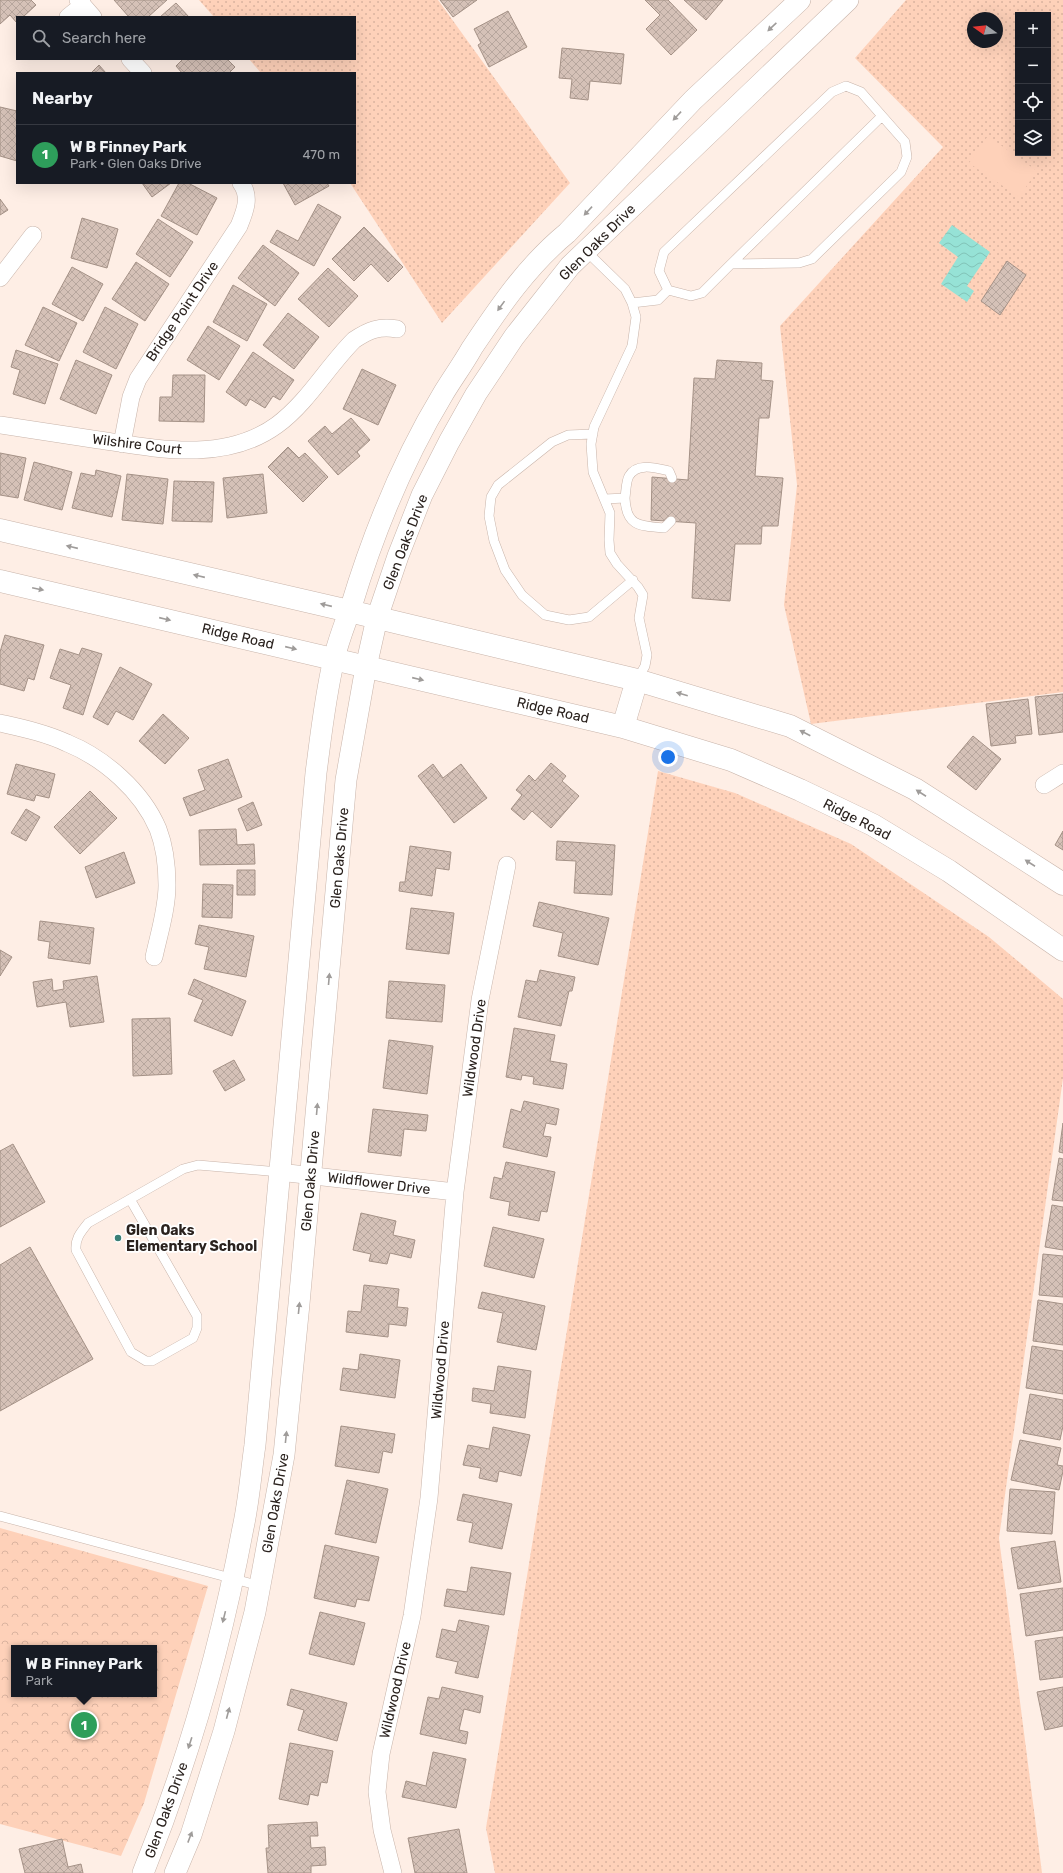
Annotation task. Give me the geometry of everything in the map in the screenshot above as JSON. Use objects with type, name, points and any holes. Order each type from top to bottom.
[{"type":"main road","points":[[0,530],[637,680],[790,726],[915,789],[1063,884]]},
{"type":"main road","name":"Ridge Road","points":[[0,581],[334,658],[366,667],[623,727],[731,760],[800,790],[873,825],[949,871],[1063,950]]},
{"type":"main road","points":[[623,727],[637,680]]},
{"type":"street","name":"Glen Oaks Drive","points":[[143,1873],[163,1821],[201,1709],[233,1580],[244,1527],[255,1444],[303,923],[311,816],[326,703],[334,658],[360,575],[383,516],[409,458],[442,395],[512,290],[546,250],[567,233],[693,100],[800,0]]},
{"type":"street","name":"Glen Oaks Drive","points":[[175,1873],[191,1835],[224,1731],[254,1619],[284,1455],[346,780],[366,667],[377,618],[398,556],[422,495],[476,394],[519,331],[570,266],[848,0]]},
{"type":"street","points":[[70,16],[85,7]]},
{"type":"street","points":[[131,60],[142,72]]},
{"type":"street","name":"Bridge Point Drive","points":[[122,444],[131,397],[138,379],[239,226],[246,209],[246,196],[241,184]]},
{"type":"street","points":[[567,233],[586,251]]},
{"type":"street","points":[[0,278],[33,235]]},
{"type":"street","name":"Wilshire Court","points":[[0,425],[162,450],[206,450],[222,448],[248,440],[264,433],[291,414],[354,340],[378,327],[397,329]]},
{"type":"street","points":[[0,722],[36,732],[67,743],[89,754],[122,780],[141,799],[158,828],[165,852],[167,887],[163,920],[154,957]]},
{"type":"street","points":[[1044,785],[1063,773]]},
{"type":"street","name":"Wildwood Drive","points":[[393,1873],[382,1830],[377,1792],[380,1762],[412,1616],[430,1498],[455,1192],[480,1000],[507,865]]},
{"type":"street","name":"Wildflower Drive","points":[[279,1172],[311,1174],[455,1192]]},
{"type":"lane","points":[[668,290],[660,271],[664,252],[832,92],[846,86],[861,92],[905,142],[907,157],[901,172],[812,259],[799,263],[730,264]]},
{"type":"lane","points":[[668,290],[691,296],[702,293],[882,116]]},
{"type":"lane","points":[[586,251],[625,289],[632,303],[636,317],[632,346],[601,411],[591,444],[593,472],[610,513],[610,553],[617,564],[633,580],[643,595],[639,618],[647,655],[645,666],[637,680]]},
{"type":"lane","points":[[632,303],[658,300],[668,290]]},
{"type":"lane","points":[[593,434],[568,435],[552,442],[498,485],[490,497],[489,516],[494,541],[505,570],[522,595],[545,615],[569,620],[589,617],[633,580]]},
{"type":"lane","points":[[671,521],[664,528],[638,525],[630,520],[625,509],[625,498],[628,477],[634,470],[648,466],[669,471],[672,478]]},
{"type":"lane","points":[[605,499],[625,498]]},
{"type":"lane","points":[[130,1199],[197,1316],[197,1328],[193,1338],[152,1361],[146,1361],[131,1352],[76,1250],[75,1243],[78,1236],[88,1223],[130,1199],[183,1169],[198,1165],[279,1172]]},
{"type":"lane","points":[[0,1516],[233,1580],[260,1586]]},
{"type":"green space","points":[[199,0],[438,0],[570,183],[442,323],[351,184],[356,184],[356,72],[260,72],[250,60],[356,60],[356,16],[213,16]]},
{"type":"green space","points":[[906,0],[1063,0],[1063,692],[811,724],[784,605],[797,485],[780,326],[943,147],[855,58]]},
{"type":"green space","points":[[988,136],[1037,171],[1019,197],[969,163]]},
{"type":"green space","points":[[658,771],[735,793],[851,844],[989,937],[1063,999],[1063,1078],[999,1538],[1042,1873],[495,1873],[486,1828]]},
{"type":"green space","points":[[0,1528],[208,1586],[144,1803],[121,1856],[0,1824]]},
{"type":"water","points":[[952,225],[990,252],[967,286],[974,291],[967,302],[941,284],[958,257],[939,243]]},
{"type":"building","points":[[0,0],[31,0],[36,5],[24,16],[16,16],[16,22],[10,15],[0,24]]},
{"type":"building","points":[[114,0],[167,0],[149,16],[128,16]]},
{"type":"building","points":[[440,0],[477,0],[453,17]]},
{"type":"building","points":[[645,0],[668,0],[697,30],[671,55],[646,29],[660,15]]},
{"type":"building","points":[[684,0],[723,0],[706,20]]},
{"type":"building","points":[[176,3],[188,16],[161,16]]},
{"type":"building","points":[[508,11],[527,47],[489,67],[478,45],[481,43],[474,29]]},
{"type":"building","points":[[562,48],[624,54],[621,84],[590,81],[588,100],[570,98],[572,79],[559,78]]},
{"type":"building","points":[[182,60],[228,60],[235,67],[230,72],[181,72],[176,66]]},
{"type":"building","points":[[99,65],[105,72],[92,72]]},
{"type":"building","points":[[0,107],[16,111],[16,161],[0,156]]},
{"type":"building","points":[[143,184],[170,184],[152,197]]},
{"type":"building","points":[[178,184],[190,184],[217,198],[197,235],[161,216]]},
{"type":"building","points":[[284,184],[328,184],[329,186],[295,205]]},
{"type":"building","points":[[0,199],[8,210],[0,215]]},
{"type":"building","points":[[318,204],[341,217],[314,266],[270,242],[277,230],[298,241]]},
{"type":"building","points":[[82,218],[118,229],[107,268],[71,258]]},
{"type":"building","points":[[158,219],[193,242],[170,277],[136,254]]},
{"type":"building","points":[[364,227],[403,267],[388,282],[371,264],[354,281],[332,259]]},
{"type":"building","points":[[263,245],[299,273],[275,306],[238,278]]},
{"type":"building","points":[[1007,261],[1026,275],[1000,315],[981,301]]},
{"type":"building","points":[[136,262],[169,284],[145,321],[112,299]]},
{"type":"building","points":[[72,267],[103,284],[83,321],[52,304]]},
{"type":"building","points":[[328,268],[358,296],[329,327],[298,299]]},
{"type":"building","points":[[233,285],[267,304],[247,341],[213,322]]},
{"type":"building","points":[[43,307],[77,323],[59,361],[25,345]]},
{"type":"building","points":[[105,307],[138,324],[116,369],[83,352]]},
{"type":"building","points":[[288,313],[319,337],[294,369],[263,345]]},
{"type":"building","points":[[208,326],[240,346],[219,380],[187,360]]},
{"type":"building","points":[[16,350],[58,364],[45,404],[13,394],[20,370],[11,367]]},
{"type":"building","points":[[253,352],[294,380],[280,400],[273,396],[265,408],[250,399],[246,406],[226,392]]},
{"type":"building","points":[[76,360],[112,375],[96,414],[60,399]]},
{"type":"building","points":[[717,360],[762,363],[761,380],[773,381],[769,418],[759,418],[755,476],[783,478],[778,526],[762,526],[761,544],[735,544],[730,601],[692,598],[696,523],[651,520],[652,477],[688,480],[694,378],[715,379]]},
{"type":"building","points":[[362,369],[396,385],[378,425],[343,409]]},
{"type":"building","points":[[173,375],[205,375],[204,422],[159,421],[160,397],[172,397]]},
{"type":"building","points":[[351,418],[370,440],[357,452],[360,456],[338,475],[308,441],[325,426],[332,434]]},
{"type":"building","points":[[288,447],[299,458],[305,453],[328,477],[303,502],[268,467]]},
{"type":"building","points":[[0,453],[26,458],[18,498],[0,495]]},
{"type":"building","points":[[34,462],[72,472],[62,510],[24,500]]},
{"type":"building","points":[[96,470],[121,476],[112,517],[72,508],[81,473],[95,476]]},
{"type":"building","points":[[127,474],[168,479],[163,524],[122,520]]},
{"type":"building","points":[[263,474],[267,513],[227,518],[223,478]]},
{"type":"building","points":[[174,481],[214,482],[212,522],[172,521]]},
{"type":"building","points":[[5,635],[44,645],[34,680],[28,678],[24,691],[0,684],[0,652]]},
{"type":"building","points":[[82,648],[102,654],[83,715],[63,708],[71,685],[50,678],[60,649],[79,655]]},
{"type":"building","points":[[120,667],[152,684],[133,720],[116,711],[108,725],[93,717]]},
{"type":"building","points":[[1063,694],[1063,732],[1039,735],[1035,697]]},
{"type":"building","points":[[1028,699],[1032,734],[1015,736],[1016,743],[991,746],[986,704]]},
{"type":"building","points":[[163,714],[189,738],[165,764],[139,741]]},
{"type":"building","points":[[973,736],[1001,759],[976,790],[947,767]]},
{"type":"building","points":[[228,759],[242,797],[190,816],[183,798],[205,790],[198,770]]},
{"type":"building","points":[[551,763],[566,776],[562,781],[579,796],[551,828],[532,811],[524,820],[511,809],[522,795],[516,790],[529,775],[535,781]]},
{"type":"building","points":[[16,764],[55,774],[49,798],[36,795],[34,801],[7,794]]},
{"type":"building","points":[[433,764],[443,778],[461,764],[487,798],[454,823],[418,776]]},
{"type":"building","points":[[90,791],[117,818],[80,854],[54,827]]},
{"type":"building","points":[[253,802],[262,825],[247,831],[238,809]]},
{"type":"building","points":[[26,809],[40,817],[26,841],[11,833]]},
{"type":"building","points":[[236,829],[237,845],[254,844],[255,864],[200,865],[199,830]]},
{"type":"building","points":[[1063,831],[1063,850],[1055,845]]},
{"type":"building","points":[[557,841],[615,845],[612,895],[574,893],[576,861],[556,860]]},
{"type":"building","points":[[410,846],[451,852],[449,870],[436,868],[432,896],[399,891],[400,882],[405,882]]},
{"type":"building","points":[[124,852],[135,883],[96,898],[85,867]]},
{"type":"building","points":[[237,870],[255,870],[255,895],[237,895]]},
{"type":"building","points":[[203,884],[233,885],[232,918],[202,917]]},
{"type":"building","points":[[539,902],[609,918],[598,965],[558,956],[563,933],[533,926]]},
{"type":"building","points":[[411,908],[454,913],[449,954],[406,949]]},
{"type":"building","points":[[40,921],[94,928],[90,964],[48,958],[50,942],[38,940]]},
{"type":"building","points":[[199,925],[254,936],[246,977],[204,969],[209,947],[195,944]]},
{"type":"building","points":[[0,950],[12,957],[0,976]]},
{"type":"building","points":[[540,970],[575,977],[572,991],[569,991],[561,1026],[518,1017],[526,980],[537,982]]},
{"type":"building","points":[[97,976],[104,1022],[70,1027],[66,1002],[37,1007],[33,982],[52,979],[53,991],[64,989],[63,981]]},
{"type":"building","points":[[194,979],[246,1001],[232,1036],[194,1021],[203,1000],[188,994]]},
{"type":"building","points":[[389,981],[445,985],[442,1022],[386,1018]]},
{"type":"building","points":[[170,1018],[172,1074],[133,1076],[132,1019]]},
{"type":"building","points":[[514,1028],[555,1035],[550,1061],[567,1064],[563,1089],[533,1084],[534,1077],[522,1075],[521,1080],[506,1077]]},
{"type":"building","points":[[389,1040],[433,1046],[427,1094],[383,1088]]},
{"type":"building","points":[[234,1060],[245,1080],[225,1091],[213,1071]]},
{"type":"building","points":[[524,1101],[559,1109],[556,1125],[546,1123],[543,1136],[551,1137],[547,1157],[503,1147],[511,1109],[521,1112]]},
{"type":"building","points":[[373,1109],[428,1115],[426,1131],[404,1129],[401,1156],[368,1152]]},
{"type":"building","points":[[1063,1123],[1063,1153],[1059,1152]]},
{"type":"building","points":[[13,1144],[45,1202],[0,1227],[0,1151]]},
{"type":"building","points":[[1059,1158],[1063,1159],[1063,1201],[1052,1200]]},
{"type":"building","points":[[506,1162],[555,1172],[547,1212],[541,1211],[539,1221],[508,1215],[510,1202],[490,1198],[494,1177],[502,1179]]},
{"type":"building","points":[[1052,1205],[1063,1207],[1063,1250],[1045,1247]]},
{"type":"building","points":[[361,1213],[396,1221],[393,1235],[415,1240],[411,1258],[390,1253],[387,1264],[369,1261],[371,1254],[353,1250]]},
{"type":"building","points":[[493,1227],[544,1239],[534,1278],[484,1266]]},
{"type":"building","points":[[30,1247],[93,1359],[0,1411],[0,1265]]},
{"type":"building","points":[[1043,1254],[1063,1256],[1063,1297],[1039,1295]]},
{"type":"building","points":[[364,1285],[399,1289],[397,1307],[408,1308],[406,1326],[389,1324],[388,1337],[346,1332],[348,1311],[361,1312]]},
{"type":"building","points":[[482,1292],[545,1306],[536,1350],[497,1342],[503,1313],[478,1308]]},
{"type":"building","points":[[1038,1300],[1063,1304],[1063,1345],[1033,1341]]},
{"type":"building","points":[[1032,1346],[1063,1351],[1063,1394],[1026,1388]]},
{"type":"building","points":[[360,1354],[400,1360],[395,1398],[340,1390],[343,1368],[358,1370]]},
{"type":"building","points":[[498,1366],[531,1371],[525,1418],[490,1413],[491,1404],[472,1401],[473,1388],[494,1391]]},
{"type":"building","points":[[1030,1394],[1063,1400],[1063,1426],[1060,1440],[1023,1433]]},
{"type":"building","points":[[341,1426],[395,1434],[392,1453],[383,1451],[379,1473],[335,1466]]},
{"type":"building","points":[[493,1427],[530,1435],[521,1476],[499,1471],[497,1482],[479,1478],[481,1468],[463,1465],[468,1445],[489,1449]]},
{"type":"building","points":[[1020,1440],[1061,1448],[1057,1465],[1063,1466],[1059,1490],[1011,1480]]},
{"type":"building","points":[[347,1480],[388,1489],[376,1543],[335,1534]]},
{"type":"building","points":[[1010,1489],[1055,1492],[1052,1534],[1007,1531]]},
{"type":"building","points":[[463,1494],[512,1504],[502,1549],[469,1542],[473,1523],[457,1520]]},
{"type":"building","points":[[1055,1541],[1061,1582],[1018,1589],[1011,1548]]},
{"type":"building","points":[[325,1545],[379,1557],[369,1601],[357,1599],[355,1607],[314,1598]]},
{"type":"building","points":[[471,1567],[511,1573],[504,1615],[444,1606],[447,1589],[467,1592]]},
{"type":"building","points":[[1063,1588],[1063,1630],[1026,1636],[1020,1594]]},
{"type":"building","points":[[320,1612],[365,1623],[354,1665],[309,1654]]},
{"type":"building","points":[[459,1620],[489,1626],[478,1678],[455,1673],[458,1662],[436,1657],[442,1629],[456,1632]]},
{"type":"building","points":[[1063,1637],[1063,1677],[1040,1680],[1035,1641]]},
{"type":"building","points":[[442,1687],[483,1696],[480,1713],[464,1709],[459,1730],[468,1732],[466,1744],[420,1734],[428,1697],[439,1699]]},
{"type":"building","points":[[1063,1687],[1063,1726],[1045,1730],[1037,1692]]},
{"type":"building","points":[[291,1689],[347,1703],[337,1741],[298,1730],[304,1710],[287,1705]]},
{"type":"building","points":[[290,1743],[333,1751],[327,1783],[321,1782],[318,1796],[310,1794],[308,1805],[279,1799]]},
{"type":"building","points":[[433,1752],[466,1759],[456,1808],[402,1797],[406,1781],[426,1786]]},
{"type":"building","points":[[317,1822],[318,1836],[310,1836],[311,1848],[325,1847],[326,1865],[311,1866],[311,1873],[268,1873],[266,1848],[269,1848],[268,1825]]},
{"type":"building","points":[[459,1829],[467,1873],[415,1873],[408,1838]]},
{"type":"building","points":[[62,1839],[68,1867],[81,1864],[83,1873],[25,1873],[19,1849]]},
{"type":"place","name":"Glen Oaks Elementary School","points":[[118,1238]]},
{"type":"place","name":"W B Finney Park","points":[[84,1725]]}]
